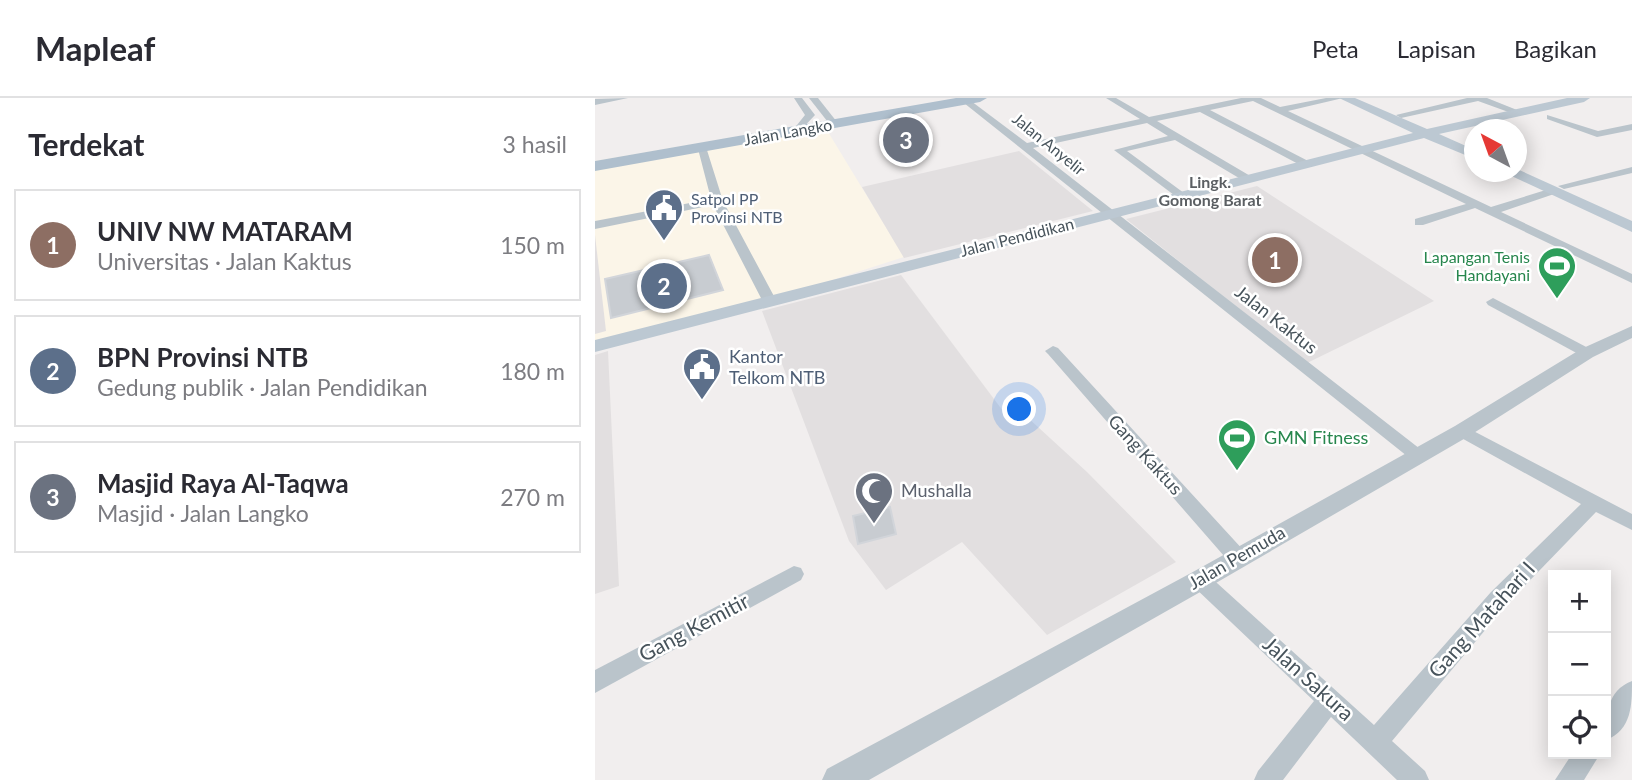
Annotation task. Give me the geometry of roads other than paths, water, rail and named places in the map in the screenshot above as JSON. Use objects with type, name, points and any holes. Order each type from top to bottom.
[{"type":"main road","points":[[1345,98],[1464,142]]},
{"type":"main road","points":[[1361,98],[1401,115],[1464,149]]},
{"type":"main road","name":"Jalan Pendidikan","points":[[595,346],[1248,178],[1584,98]]},
{"type":"main road","name":"Jalan Langko","points":[[595,166],[974,99]]},
{"type":"main road","points":[[1527,171],[1632,227]]},
{"type":"main road","points":[[1527,178],[1632,217]]},
{"type":"street","points":[[595,102],[624,98]]},
{"type":"street","points":[[798,98],[810,115],[799,130]]},
{"type":"street","points":[[813,98],[834,124]]},
{"type":"street","points":[[1110,98],[1248,178]]},
{"type":"street","points":[[1026,146],[1254,98],[1632,279]]},
{"type":"street","points":[[1279,110],[1339,98]]},
{"type":"street","points":[[1401,115],[1479,98],[1517,112]]},
{"type":"street","name":"Jalan Anyelir","points":[[974,99],[1026,146],[1110,214]]},
{"type":"street","points":[[1201,109],[1308,164]]},
{"type":"street","points":[[1550,117],[1597,134],[1632,127]]},
{"type":"street","points":[[1177,137],[1119,150],[1182,196]]},
{"type":"street","points":[[701,147],[717,201],[769,300]]},
{"type":"street","points":[[1491,211],[1558,189],[1632,170]]},
{"type":"street","points":[[595,225],[717,201]]},
{"type":"street","points":[[1419,222],[1477,204]]},
{"type":"street","name":"Jalan Kaktus","points":[[1110,214],[1418,456]]},
{"type":"street","points":[[1493,302],[1587,353]]},
{"type":"street","name":"Jalan Pemuda","points":[[838,780],[1200,580],[1462,431],[1587,353],[1632,331]]},
{"type":"street","name":"Gang Kaktus","points":[[1053,351],[1238,558]]},
{"type":"street","points":[[1462,431],[1632,523]]},
{"type":"street","name":"Gang Matahari I","points":[[1376,741],[1499,598],[1593,504]]},
{"type":"street","name":"Gang Kemitir","points":[[595,682],[793,574]]},
{"type":"street","name":"Jalan Sakura","points":[[1200,580],[1376,741],[1410,778]]},
{"type":"street","points":[[1611,721],[1632,692]]},
{"type":"street","points":[[1268,780],[1329,700]]},
{"type":"street","points":[[1567,780],[1583,759]]},
{"type":"place","name":"Masjid Raya Al-Taqwa","points":[[906,140]]},
{"type":"place","name":"Satpol PP Provinsi NTB","points":[[664,242]]},
{"type":"place","name":"UNIV NW MATARAM","points":[[1275,260]]},
{"type":"place","name":"BPN Provinsi NTB","points":[[664,286]]},
{"type":"place","name":"Lapangan Tenis Handayani","points":[[1557,300]]},
{"type":"place","name":"Kantor Telkom NTB","points":[[702,401]]},
{"type":"place","name":"GMN Fitness","points":[[1237,472]]},
{"type":"place","name":"Mushalla","points":[[874,525]]},
{"type":"district","name":"Lingk. Gomong Barat","points":[[1210,191]]}]
